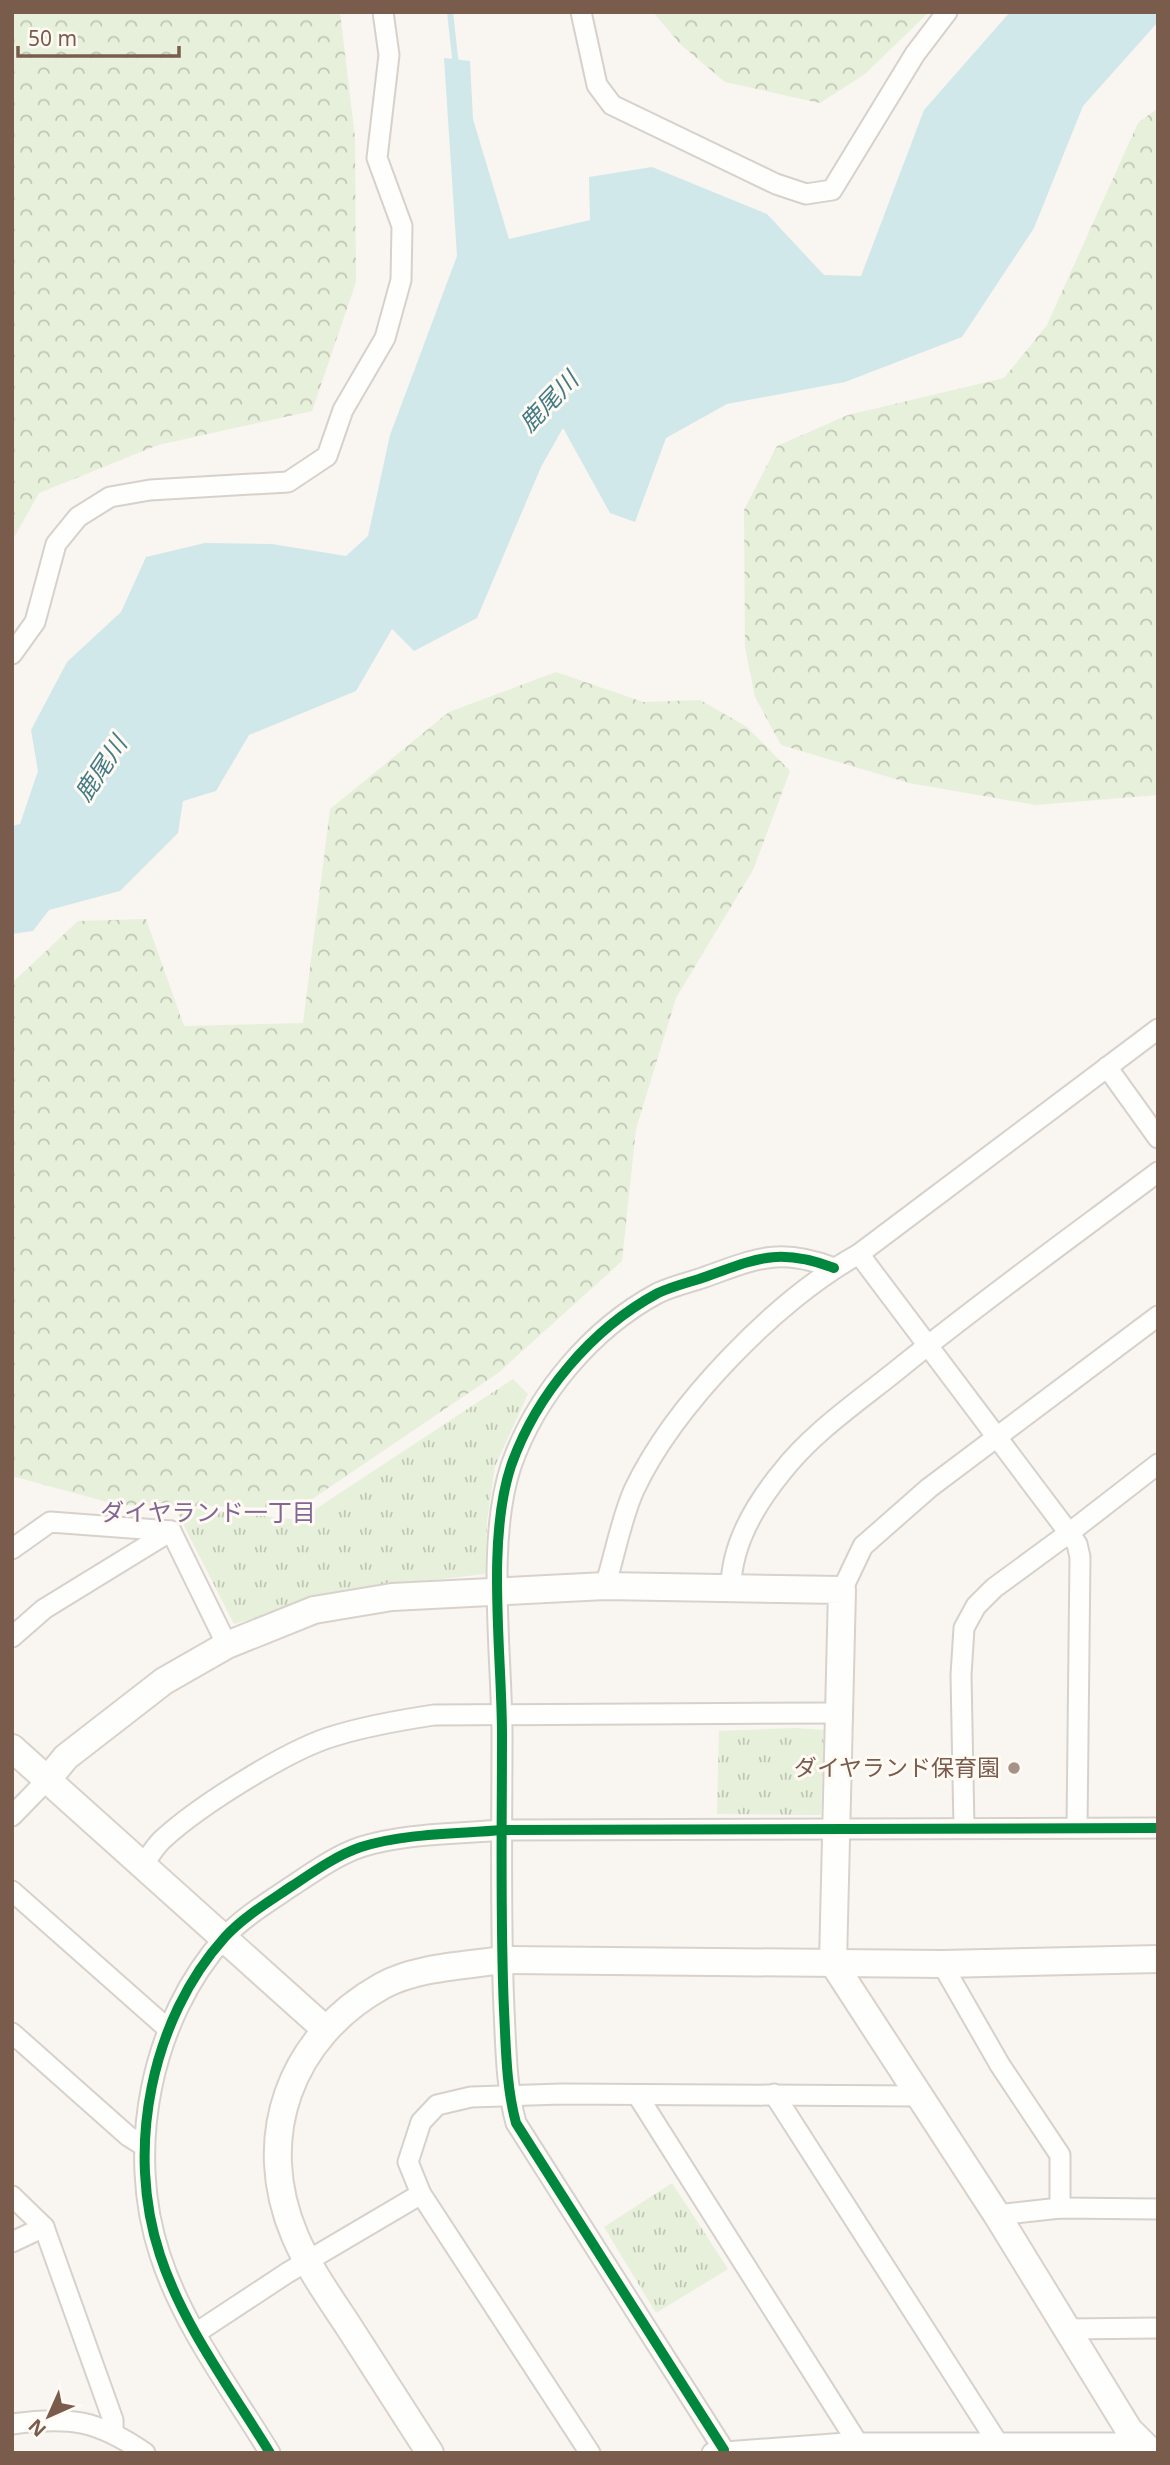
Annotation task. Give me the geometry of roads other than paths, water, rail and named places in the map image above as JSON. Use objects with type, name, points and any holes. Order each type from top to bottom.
[{"type":"street","points":[[12,654],[35,622],[56,544],[78,517],[110,498],[150,490],[288,482],[327,456],[343,411],[385,338],[401,280],[402,226],[377,158],[389,55],[383,12]]},
{"type":"street","points":[[581,12],[597,85],[612,106],[776,184],[806,194],[832,190],[915,54],[947,12]]},
{"type":"street","points":[[606,1586],[634,1491],[657,1450],[713,1376],[758,1332],[834,1268],[859,1254],[1158,1029]]},
{"type":"street","points":[[1107,1067],[1158,1138]]},
{"type":"street","points":[[731,1588],[731,1570],[742,1537],[761,1501],[782,1471],[824,1428],[929,1344],[1158,1172]]},
{"type":"street","points":[[859,1254],[997,1434],[1077,1544],[1080,1557],[1077,1828]]},
{"type":"street","points":[[834,1268],[804,1257],[765,1256],[659,1293],[608,1328],[566,1370],[544,1399],[511,1467],[501,1510],[498,1592],[502,1715],[502,1960],[509,2098],[516,2123],[718,2452],[1109,2443],[1153,2448]]},
{"type":"street","points":[[1153,2448],[1129,2430],[997,2215],[833,1963],[836,1713],[842,1590],[863,1546],[929,1488],[997,1434],[1158,1316]]},
{"type":"street","points":[[964,1828],[961,1675],[964,1628],[976,1606],[994,1588],[1158,1464]]},
{"type":"street","points":[[12,1549],[50,1522],[172,1531]]},
{"type":"street","points":[[172,1531],[227,1645]]},
{"type":"street","points":[[12,1637],[44,1609],[172,1531]]},
{"type":"street","points":[[12,1816],[66,1757],[164,1681],[227,1645],[314,1610],[392,1597],[606,1586],[842,1590]]},
{"type":"street","points":[[143,1864],[161,1840],[201,1810],[290,1755],[331,1736],[434,1715],[836,1713]]},
{"type":"street","points":[[12,1748],[325,2029]]},
{"type":"street","points":[[270,2453],[196,2333],[177,2297],[159,2253],[152,2221],[144,2146],[167,2028],[187,1992],[225,1937],[309,1874],[360,1847],[399,1839],[502,1830],[1158,1828]]},
{"type":"street","points":[[12,1891],[167,2028]]},
{"type":"street","points":[[430,2453],[306,2262],[285,2206],[278,2146],[280,2120],[291,2080],[325,2029],[384,1985],[442,1969],[502,1960],[942,1964],[1158,1959]]},
{"type":"street","points":[[942,1964],[1000,2065],[1060,2155],[1060,2208]]},
{"type":"street","points":[[12,2033],[128,2136],[144,2146]]},
{"type":"street","points":[[590,2453],[421,2194],[408,2162],[421,2122],[437,2105],[471,2097],[509,2098],[562,2094],[919,2096]]},
{"type":"street","points":[[774,2094],[999,2445]]},
{"type":"street","points":[[638,2096],[862,2449]]},
{"type":"street","points":[[196,2333],[306,2262],[421,2194]]},
{"type":"street","points":[[12,2196],[44,2227],[113,2420],[113,2431]]},
{"type":"street","points":[[997,2215],[1060,2208],[1158,2209]]},
{"type":"street","points":[[12,2242],[44,2227]]},
{"type":"street","points":[[1066,2329],[1158,2328]]},
{"type":"street","points":[[12,2424],[55,2418],[113,2431],[145,2453]]},
{"type":"water","name":"鹿尾川","points":[[1010,12],[1158,12],[1158,22],[1083,106],[1034,228],[962,337],[845,382],[727,404],[666,438],[635,522],[610,513],[563,428],[541,467],[477,618],[414,651],[392,629],[356,691],[249,735],[216,791],[183,801],[178,833],[120,891],[49,910],[33,931],[12,934],[12,826],[20,824],[38,771],[31,730],[67,662],[121,612],[146,557],[205,543],[272,544],[346,556],[368,536],[390,435],[457,256],[444,58],[470,61],[473,119],[509,239],[590,220],[589,177],[652,167],[767,214],[824,275],[861,276],[924,110]]},
{"type":"waterway","points":[[450,12],[456,66]]},
{"type":"place","name":"ダイヤランド保育園","points":[[1014,1768]]},
{"type":"district","name":"ダイヤランド一丁目","points":[[208,1513]]}]
